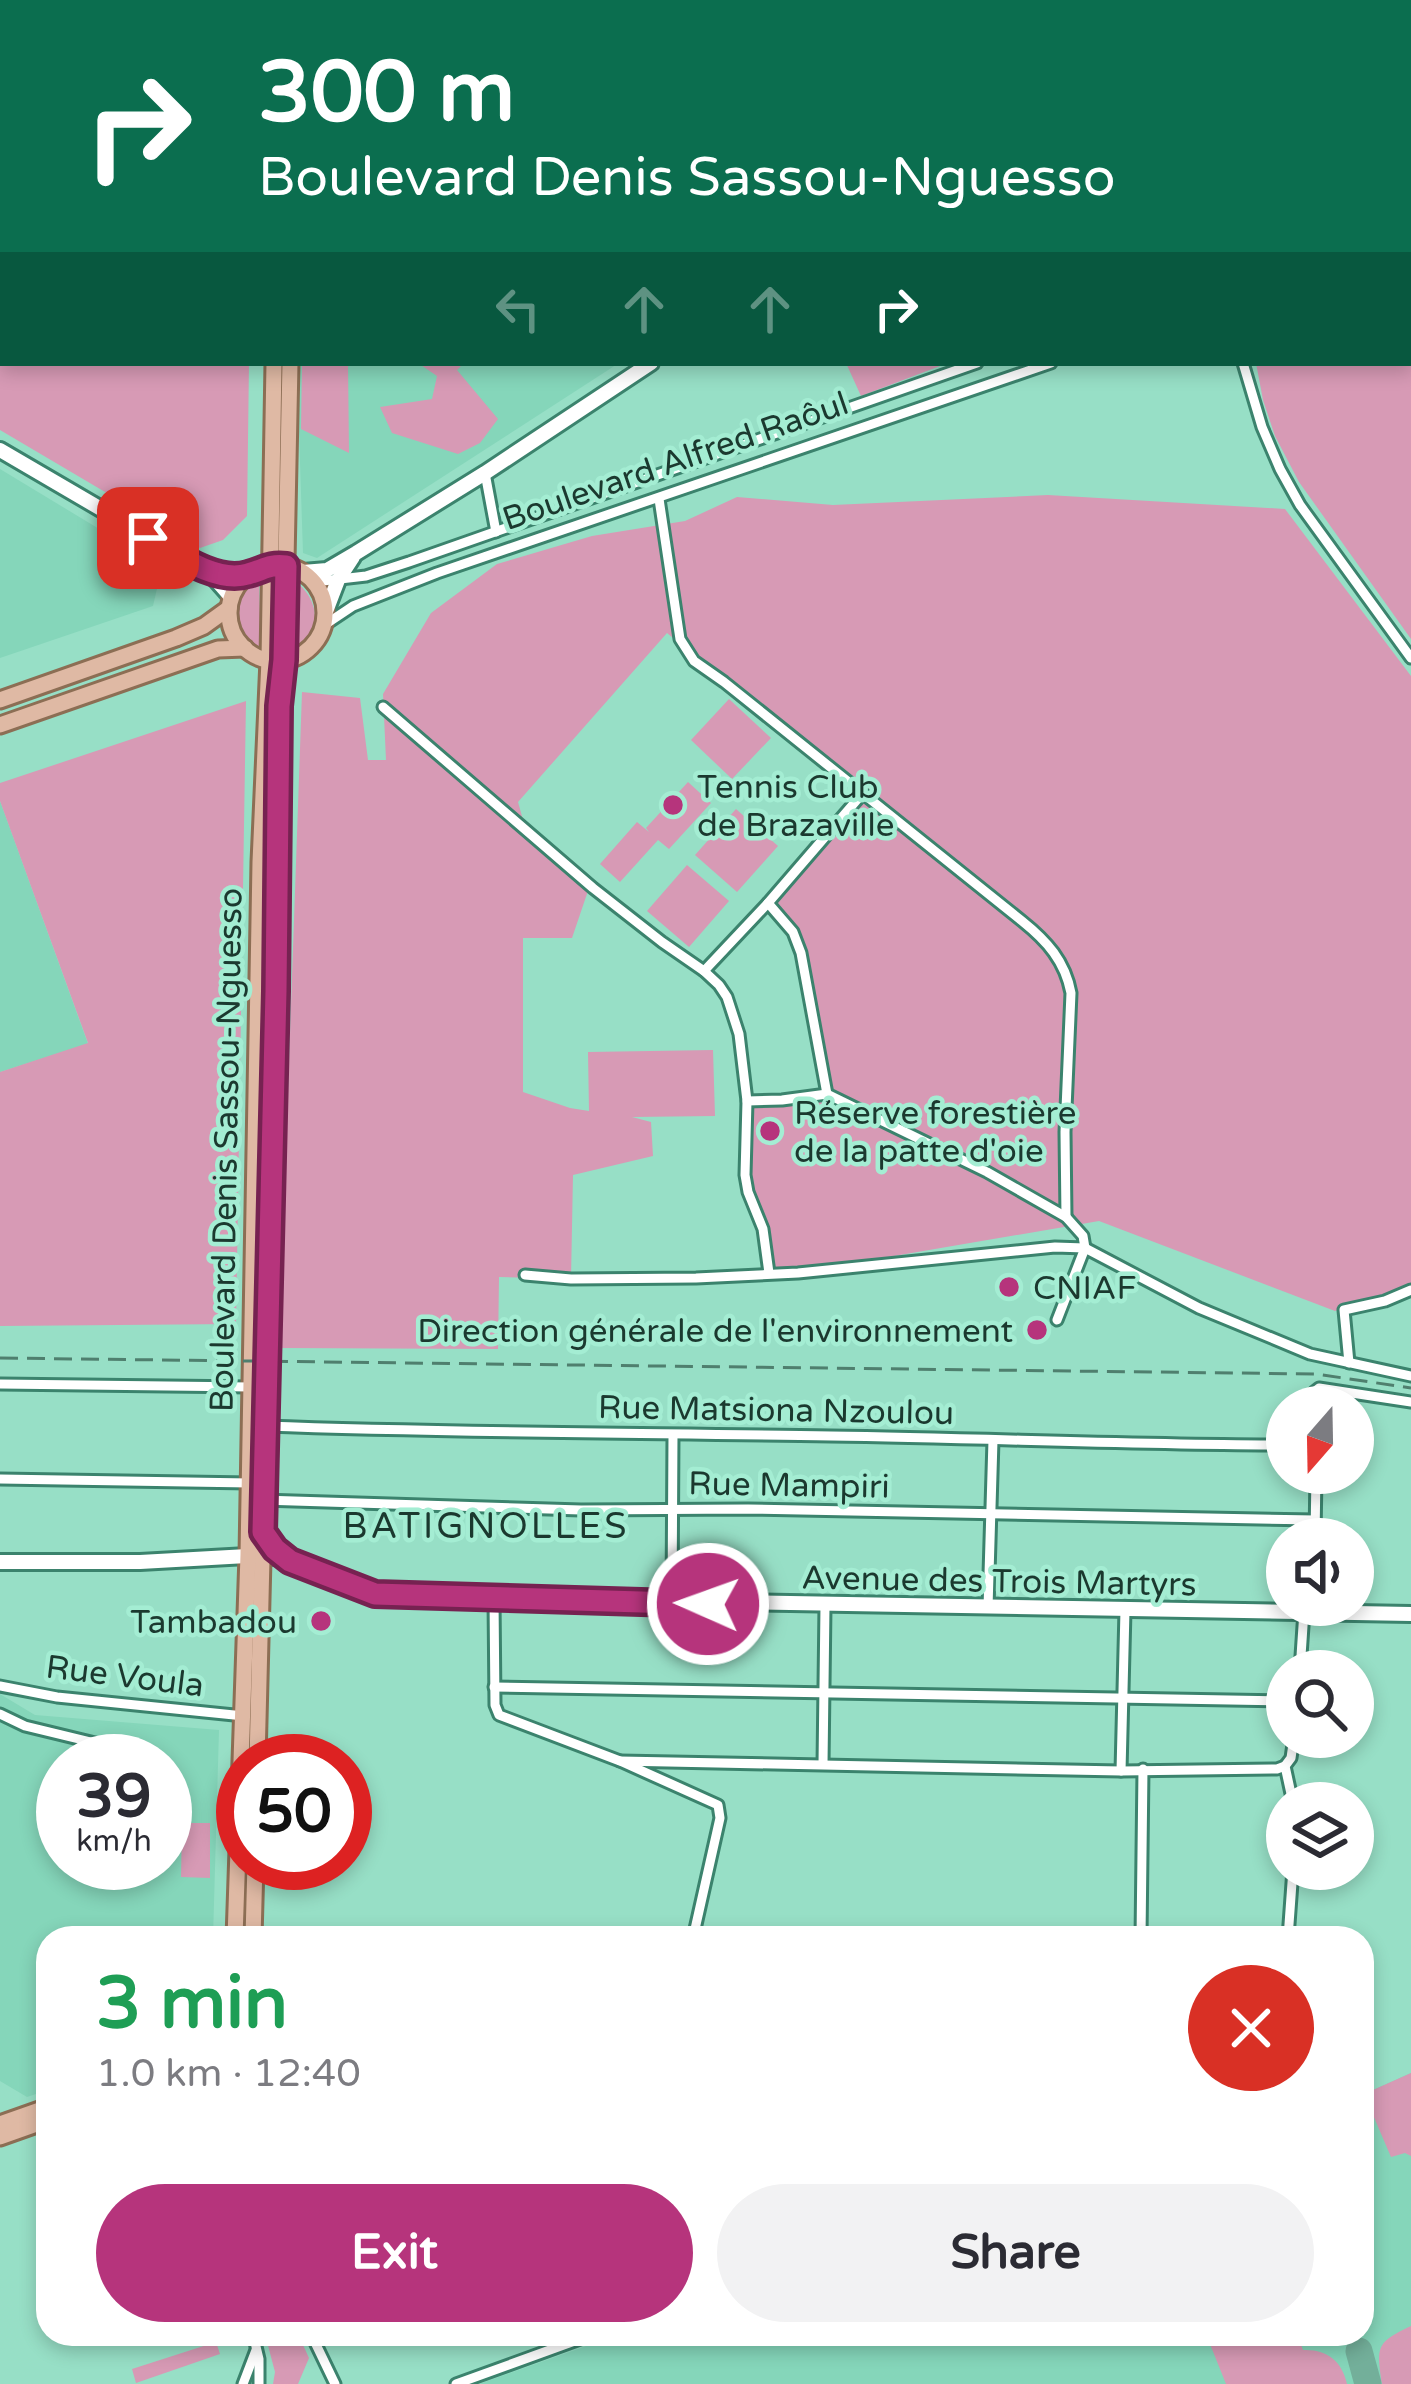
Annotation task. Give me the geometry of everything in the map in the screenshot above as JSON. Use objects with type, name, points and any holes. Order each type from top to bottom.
[{"type":"main road","name":"Boulevard Denis Sassou-Nguesso","points":[[274,366],[293,571]]},
{"type":"main road","name":"Boulevard Denis Sassou-Nguesso","points":[[257,1734],[250,1387],[260,862],[277,660],[293,571],[290,366]]},
{"type":"main road","points":[[209,572],[248,575],[326,570],[646,366]]},
{"type":"main road","points":[[0,450],[209,572],[230,603],[230,623],[245,648]]},
{"type":"main road","points":[[0,725],[218,649],[245,648],[277,660],[309,649],[338,580],[356,553]]},
{"type":"main road","points":[[293,571],[324,603],[324,620]]},
{"type":"main road","points":[[0,700],[204,626],[230,603],[248,575]]},
{"type":"main road","name":"Boulevard Denis Sassou-Nguesso","points":[[235,1926],[244,1716],[255,1559],[263,1532],[276,991],[277,660]]},
{"type":"main road","points":[[263,1532],[275,1549],[297,1564]]},
{"type":"main road","name":"Avenue des Trois Martyrs","points":[[0,1562],[255,1559],[297,1564],[375,1594],[494,1599],[1266,1609]]},
{"type":"main road","name":"Avenue des Trois Martyrs","points":[[1374,1612],[1411,1614]]},
{"type":"main road","points":[[254,1926],[255,1890]]},
{"type":"main road","points":[[0,2124],[36,2111]]},
{"type":"main road","points":[[0,2137],[36,2124]]},
{"type":"street","name":"Boulevard Alfred Raôul","points":[[293,571],[338,580],[366,576],[967,366]]},
{"type":"street","name":"Boulevard Alfred Raôul","points":[[324,620],[409,583],[1042,366]]},
{"type":"street","points":[[1244,366],[1262,427],[1300,505],[1411,658]]},
{"type":"street","points":[[485,473],[496,532]]},
{"type":"street","points":[[659,499],[674,614],[683,646],[694,661],[1042,938],[1060,960],[1071,993],[1066,1217]]},
{"type":"street","points":[[383,707],[625,914],[719,985],[739,1034],[747,1101],[745,1175],[763,1229],[769,1273]]},
{"type":"street","points":[[704,970],[862,794]]},
{"type":"street","points":[[768,903],[793,932],[801,953],[827,1094]]},
{"type":"street","points":[[747,1101],[827,1094],[987,1172],[1066,1217],[1083,1236],[1085,1248],[1057,1320]]},
{"type":"street","points":[[525,1275],[571,1279],[798,1273],[1085,1248],[1199,1308],[1310,1354],[1411,1376]]},
{"type":"street","points":[[1349,1363],[1344,1310],[1411,1290]]},
{"type":"street","points":[[0,1384],[250,1387]]},
{"type":"street","points":[[1374,1396],[1411,1402]]},
{"type":"street","name":"Rue Matsiona Nzoulou","points":[[265,1426],[1266,1445]]},
{"type":"street","points":[[672,1603],[673,1435]]},
{"type":"street","points":[[988,1608],[993,1439]]},
{"type":"street","points":[[0,1479],[250,1483]]},
{"type":"street","name":"Rue Mampiri","points":[[262,1500],[581,1510],[1266,1519]]},
{"type":"street","points":[[494,1599],[494,1688],[499,1715],[718,1805],[720,1819],[696,1926]]},
{"type":"street","points":[[823,1764],[824,1606]]},
{"type":"street","points":[[1121,1771],[1125,1610]]},
{"type":"street","name":"Rue Voula","points":[[0,1686],[57,1697],[244,1716]]},
{"type":"street","points":[[494,1688],[1266,1700]]},
{"type":"street","points":[[0,1714],[58,1734]]},
{"type":"street","points":[[620,1761],[1121,1771],[1277,1769],[1292,1758]]},
{"type":"street","points":[[1285,1766],[1288,1782]]},
{"type":"street","points":[[1141,1926],[1143,1769]]},
{"type":"street","points":[[1289,1926],[1291,1890]]},
{"type":"street","points":[[317,2346],[335,2384]]},
{"type":"street","points":[[456,2384],[561,2346]]},
{"type":"street","points":[[243,2384],[256,2347]]},
{"type":"street","points":[[256,2347],[259,2384]]},
{"type":"shaded area","points":[[0,366],[249,366],[247,516],[223,540],[200,548],[0,430]]},
{"type":"shaded area","points":[[300,366],[614,366],[317,558],[303,553]]},
{"type":"shaded area","points":[[302,366],[348,366],[349,453],[301,429]]},
{"type":"shaded area","points":[[422,366],[461,366],[457,370],[498,419],[480,443],[458,454],[392,433],[380,407],[432,399],[437,376]]},
{"type":"shaded area","points":[[847,366],[940,366],[861,396]]},
{"type":"shaded area","points":[[1257,366],[1411,366],[1411,639],[1299,482],[1263,400]]},
{"type":"shaded area","points":[[0,469],[162,567],[153,606],[0,658]]},
{"type":"shaded area","points":[[1048,495],[1285,509],[1411,676],[1411,1285],[1335,1311],[1099,1221],[795,1273],[769,1273],[749,1193],[747,1101],[826,1094],[793,932],[768,903],[861,795],[667,633],[518,802],[525,827],[591,882],[572,938],[523,938],[523,1092],[589,1111],[588,1052],[713,1050],[715,1116],[632,1117],[651,1122],[653,1156],[573,1175],[571,1279],[499,1277],[498,1349],[279,1348],[302,692],[360,698],[368,760],[386,760],[383,694],[431,613],[497,564],[592,536],[685,521],[737,497],[833,505]]},
{"type":"shaded area","points":[[259,580],[261,650],[243,636],[236,615],[241,595]]},
{"type":"shaded area","points":[[293,580],[309,597],[315,617],[310,636],[292,651]]},
{"type":"shaded area","points":[[729,699],[771,738],[732,779],[691,740]]},
{"type":"shaded area","points":[[246,701],[236,1324],[0,1326],[0,1072],[88,1043],[0,801],[0,783]]},
{"type":"shaded area","points":[[688,782],[711,803],[669,849],[658,840],[620,882],[600,864],[637,822],[649,832],[646,828]]},
{"type":"shaded area","points":[[0,801],[88,1044],[0,1072]]},
{"type":"shaded area","points":[[736,809],[778,846],[737,892],[695,855]]},
{"type":"shaded area","points":[[687,865],[729,901],[689,947],[647,911]]},
{"type":"shaded area","points":[[0,1694],[35,1715],[219,1730],[213,1926],[36,1926],[36,2094],[27,2097],[0,2081]]},
{"type":"shaded area","points":[[192,1823],[210,1823],[210,1878],[192,1877]]},
{"type":"shaded area","points":[[1411,2073],[1411,2384],[479,2384],[586,2346],[1374,2346],[1374,2090]]},
{"type":"shaded area","points":[[1411,2073],[1411,2156],[1391,2157],[1374,2117],[1374,2090]]},
{"type":"shaded area","points":[[1411,2326],[1411,2384],[1382,2384],[1381,2347]]},
{"type":"shaded area","points":[[204,2346],[217,2346],[220,2354],[136,2383],[132,2369]]},
{"type":"shaded area","points":[[268,2346],[304,2346],[309,2358],[298,2384],[273,2384]]},
{"type":"shaded area","points":[[1211,2346],[1302,2346],[1337,2363],[1347,2384],[1226,2384]]},
{"type":"taxiway","points":[[1359,2351],[1368,2384]]},
{"type":"railway","points":[[0,1358],[1316,1374],[1411,1388]]},
{"type":"place","name":"Tennis Club de Brazaville","points":[[673,805]]},
{"type":"place","name":"Réserve forestière de la patte d'oie","points":[[770,1131]]},
{"type":"place","name":"CNIAF","points":[[1009,1287]]},
{"type":"place","name":"Direction générale de l'environnement","points":[[1037,1330]]},
{"type":"place","name":"Tambadou","points":[[321,1621]]},
{"type":"district","name":"BATIGNOLLES","points":[[486,1525]]},
{"type":"route","points":[[148,538],[209,572],[248,575],[270,565],[286,566],[279,706],[263,1532],[290,1561],[375,1594],[708,1604]]}]
